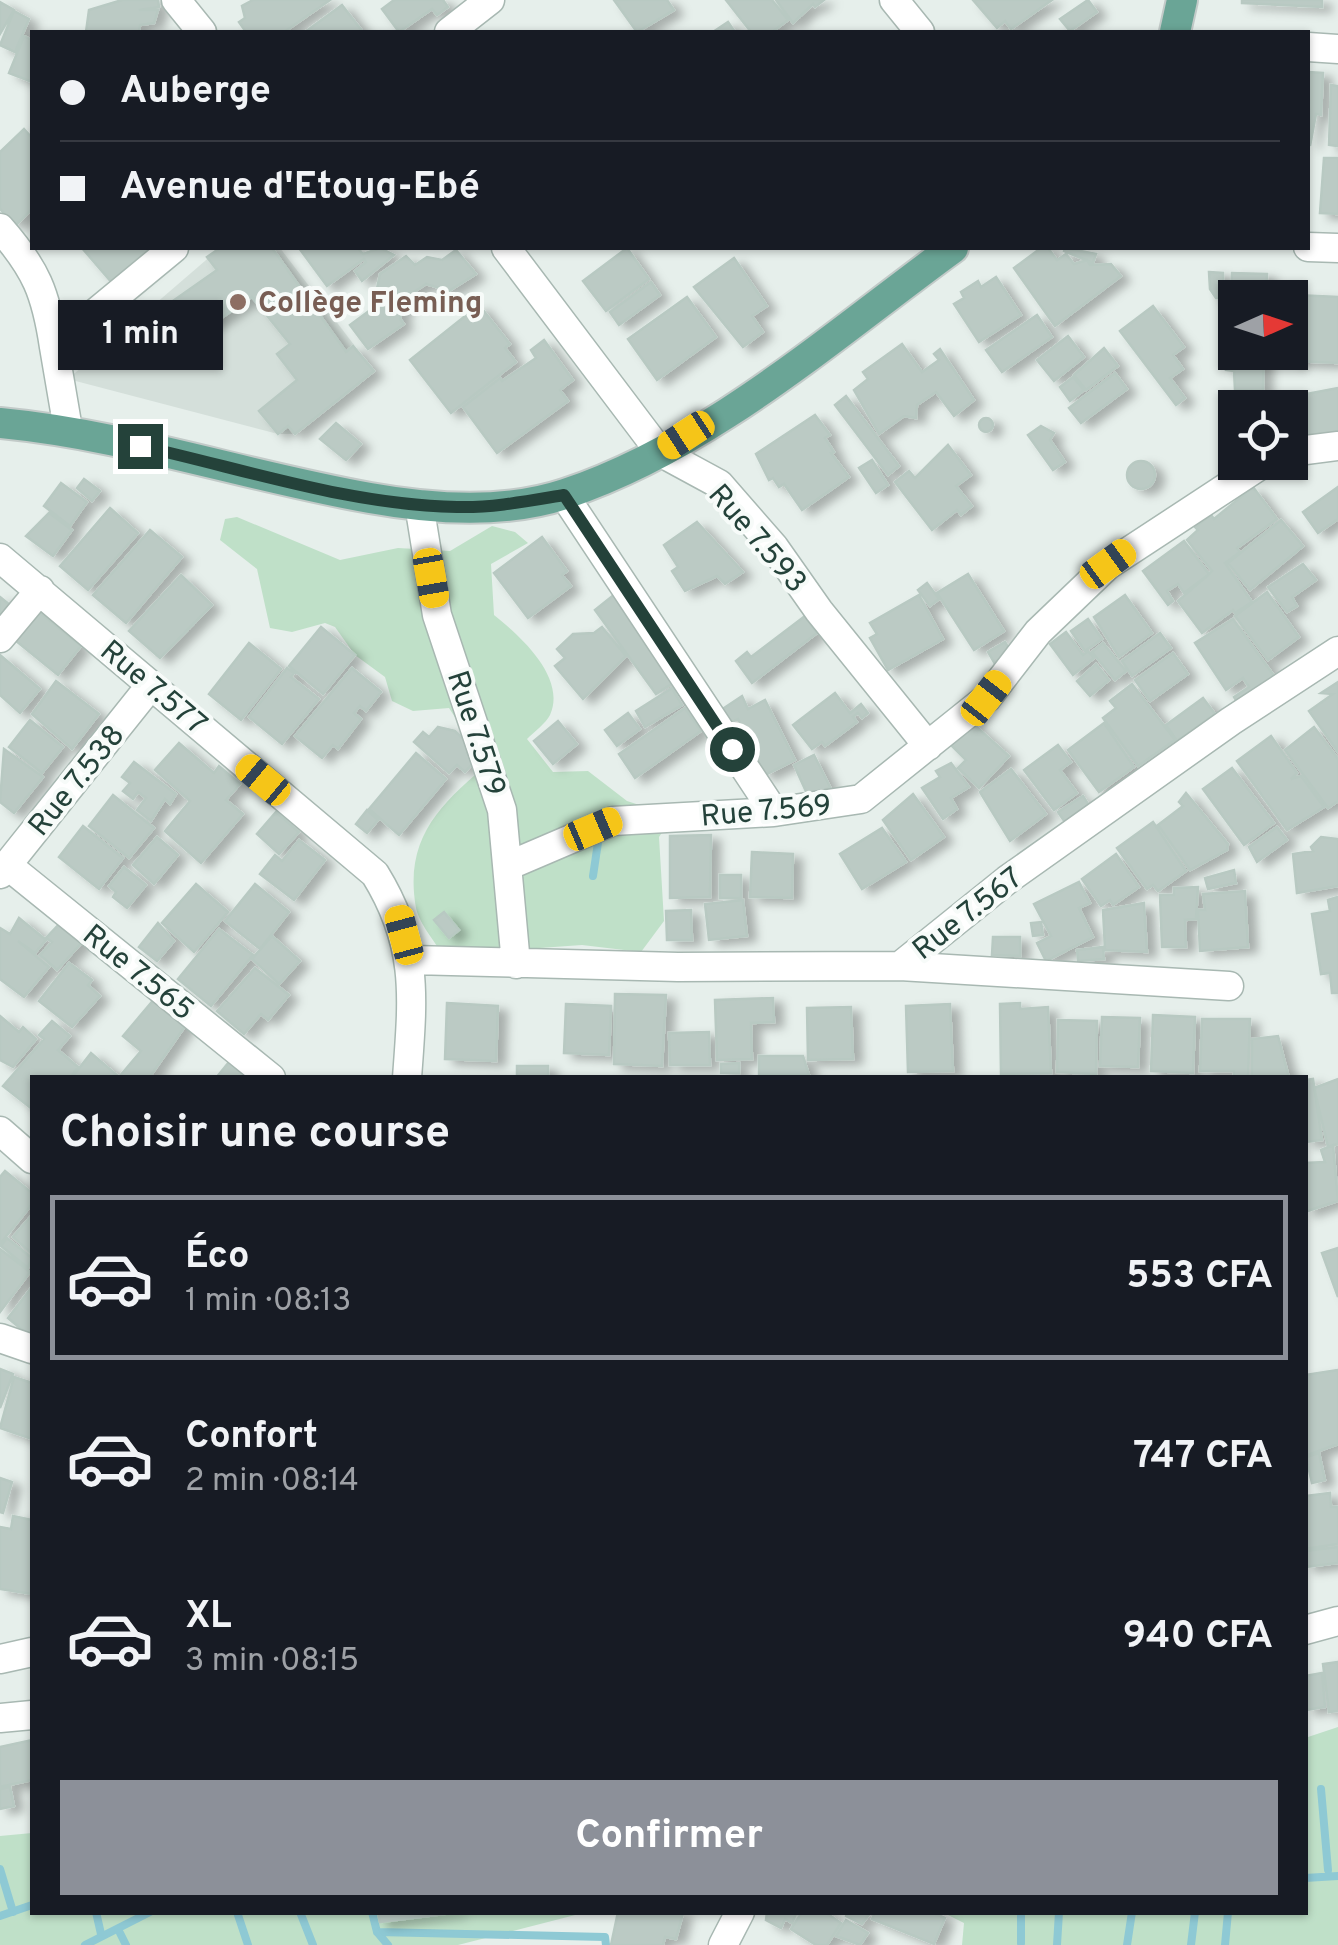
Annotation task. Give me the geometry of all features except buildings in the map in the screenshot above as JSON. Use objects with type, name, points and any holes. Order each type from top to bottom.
[{"type":"main road","points":[[1175,30],[1182,0]]},
{"type":"main road","points":[[0,423],[68,429],[314,488],[419,504],[506,505],[564,495],[660,452],[764,386],[950,250]]},
{"type":"street","points":[[176,0],[200,30]]},
{"type":"street","points":[[451,30],[490,0]]},
{"type":"street","points":[[894,0],[918,30]]},
{"type":"street","points":[[1310,47],[1338,49]]},
{"type":"street","points":[[0,228],[29,261],[47,299],[68,429]]},
{"type":"street","points":[[1310,247],[1338,248]]},
{"type":"street","points":[[54,347],[172,250]]},
{"type":"street","name":"Rue 7.593","points":[[508,250],[660,452],[719,484],[774,548],[818,611],[928,746]]},
{"type":"street","points":[[1308,450],[1338,446]]},
{"type":"street","name":"Rue 7.569","points":[[510,866],[614,820],[774,812],[861,799],[986,698],[1038,632],[1108,564],[1238,480]]},
{"type":"street","points":[[564,495],[774,812]]},
{"type":"street","name":"Rue 7.579","points":[[419,504],[438,615],[502,810],[516,964]]},
{"type":"street","name":"Rue 7.577","points":[[0,558],[375,874],[397,910],[412,960],[407,1075]]},
{"type":"street","points":[[0,638],[40,590]]},
{"type":"street","name":"Rue 7.567","points":[[412,960],[900,966],[1007,880],[1230,720],[1338,650]]},
{"type":"street","name":"Rue 7.538","points":[[4,870],[151,685]]},
{"type":"street","name":"Rue 7.565","points":[[4,870],[267,1075]]},
{"type":"street","points":[[900,966],[1228,986]]},
{"type":"street","points":[[0,1131],[30,1156]]},
{"type":"street","points":[[0,1338],[30,1348]]},
{"type":"street","points":[[1308,1629],[1338,1621]]},
{"type":"street","points":[[0,1659],[30,1652]]},
{"type":"street","points":[[0,1718],[30,1715]]},
{"type":"street","points":[[723,1945],[738,1915]]},
{"type":"shaded area","name":"Collège Fleming","points":[[218,250],[282,250],[374,371],[295,434],[278,434],[68,379]]},
{"type":"green space","points":[[237,517],[340,560],[398,548],[450,551],[492,526],[515,532],[528,543],[491,564],[494,615],[538,658],[552,686],[554,701],[550,715],[527,739],[553,772],[588,771],[627,801],[673,816],[659,837],[664,921],[641,952],[582,945],[443,955],[416,908],[416,860],[431,822],[444,805],[494,759],[462,728],[449,708],[413,711],[392,701],[385,677],[355,655],[335,627],[325,623],[292,632],[270,628],[257,569],[220,540],[225,519]]},
{"type":"green space","points":[[1338,1727],[1338,1945],[962,1945],[964,1923],[948,1915],[1308,1915],[1308,1737]]},
{"type":"green space","points":[[30,1833],[30,1915],[575,1915],[458,1945],[0,1945],[0,1836]]},
{"type":"waterway","points":[[593,876],[599,836]]},
{"type":"waterway","points":[[1321,1789],[1328,1870]]},
{"type":"waterway","points":[[0,1869],[13,1912]]},
{"type":"waterway","points":[[1308,1878],[1338,1876]]},
{"type":"waterway","points":[[0,1916],[30,1906]]},
{"type":"waterway","points":[[97,1915],[101,1934]]},
{"type":"waterway","points":[[85,1945],[144,1915]]},
{"type":"waterway","points":[[238,1915],[248,1945]]},
{"type":"waterway","points":[[301,1915],[313,1945]]},
{"type":"waterway","points":[[373,1915],[377,1932],[388,1945]]},
{"type":"waterway","points":[[1021,1915],[1021,1943]]},
{"type":"waterway","points":[[1057,1945],[1059,1915]]},
{"type":"waterway","points":[[1127,1945],[1132,1915]]},
{"type":"waterway","points":[[1191,1945],[1195,1915]]},
{"type":"waterway","points":[[1225,1945],[1228,1915]]},
{"type":"waterway","points":[[377,1932],[605,1937],[606,1945]]},
{"type":"waterway","points":[[120,1933],[126,1945]]},
{"type":"place","name":"Collège Fleming","points":[[238,302]]},
{"type":"route","points":[[140,446],[380,500],[457,507],[506,505],[564,495],[732,749]]}]
